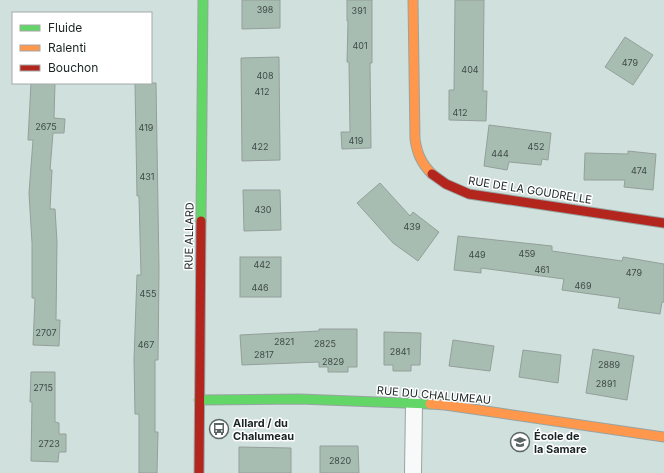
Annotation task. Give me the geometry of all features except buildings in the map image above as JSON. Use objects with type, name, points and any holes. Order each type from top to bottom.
[{"type":"street","name":"RUE ALLARD","points":[[199,473],[203,0]]},
{"type":"street","name":"RUE DE LA GOUDRELLE","points":[[413,0],[415,138],[418,154],[424,165],[433,175],[442,182],[469,194],[664,223]]},
{"type":"street","name":"RUE DU CHALUMEAU","points":[[199,400],[299,399],[445,405],[664,437]]},
{"type":"street","points":[[413,473],[414,404]]},
{"type":"traffic: fast","points":[[201,221],[203,0]]},
{"type":"traffic: fast","points":[[199,400],[299,399],[430,404]]},
{"type":"traffic: slow","points":[[413,0],[415,139],[420,158],[432,174]]},
{"type":"traffic: slow","points":[[430,404],[664,437]]},
{"type":"traffic: jam","points":[[432,174],[446,184],[469,194],[664,223]]},
{"type":"traffic: jam","points":[[199,473],[201,221]]},
{"type":"place","name":"Allard / du Chalumeau","points":[[219,429]]},
{"type":"place","name":"École de la Samare","points":[[520,442]]}]
